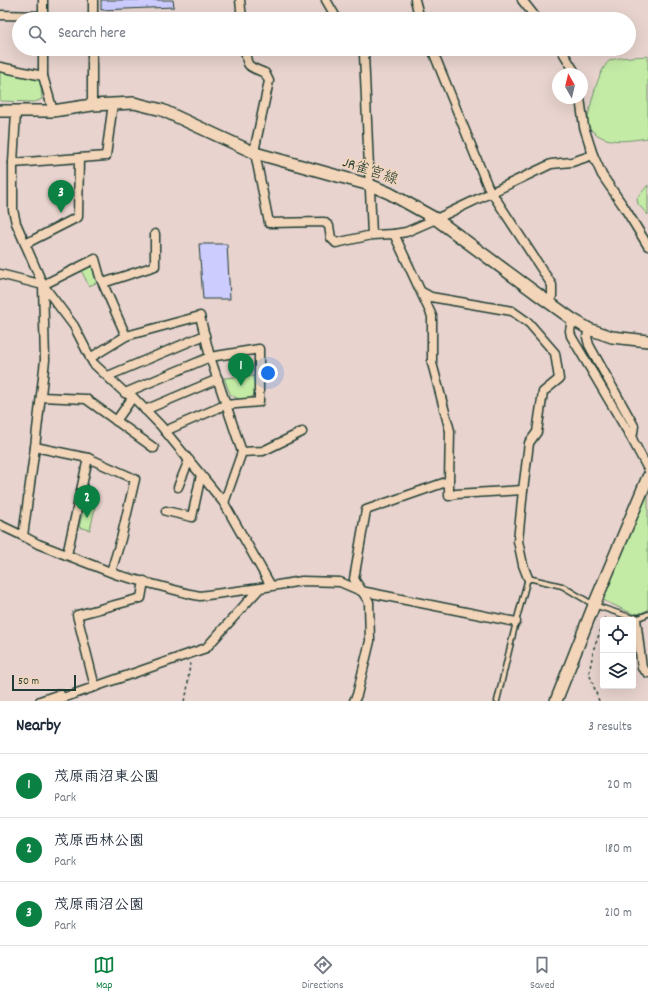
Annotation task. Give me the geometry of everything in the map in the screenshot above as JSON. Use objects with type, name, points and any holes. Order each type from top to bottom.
[{"type":"street","points":[[43,12],[44,0]]},
{"type":"street","points":[[93,0],[93,12]]},
{"type":"street","points":[[240,0],[241,12]]},
{"type":"street","points":[[326,0],[333,12]]},
{"type":"street","points":[[415,0],[418,12]]},
{"type":"street","points":[[522,0],[531,12]]},
{"type":"street","points":[[0,15],[12,16]]},
{"type":"street","points":[[43,56],[43,76],[53,111]]},
{"type":"street","points":[[92,56],[92,105]]},
{"type":"street","points":[[246,56],[249,66],[265,73],[269,81],[255,153],[270,224],[324,222],[329,226],[331,238],[336,243],[372,235],[406,232],[551,164],[572,162],[593,155]]},
{"type":"street","points":[[364,56],[372,235]]},
{"type":"street","points":[[435,56],[491,193],[552,285],[552,296],[548,302]]},
{"type":"street","points":[[565,56],[572,68]]},
{"type":"street","points":[[0,68],[43,76]]},
{"type":"street","points":[[13,163],[106,156],[113,103]]},
{"type":"street","name":"JR雀宮線","points":[[0,111],[53,111],[113,103],[134,103],[162,110],[255,153],[370,185],[409,203],[436,219],[548,302],[589,329],[612,337],[648,342]]},
{"type":"street","points":[[581,104],[584,127],[593,155],[602,175],[648,246]]},
{"type":"street","points":[[16,112],[13,163],[13,210],[16,223],[43,285],[74,326],[93,363],[125,393],[133,397],[165,431],[224,503],[271,586]]},
{"type":"street","points":[[25,244],[78,217],[79,158]]},
{"type":"street","points":[[103,283],[155,266],[155,234]]},
{"type":"street","points":[[394,234],[432,316],[432,362],[450,431],[449,496],[456,494],[523,490]]},
{"type":"street","points":[[0,274],[43,285],[95,259],[103,283],[126,336]]},
{"type":"street","points":[[23,536],[45,360],[43,285]]},
{"type":"street","points":[[422,292],[431,297],[512,311],[529,323],[555,353],[559,379],[543,392],[537,432],[529,443],[523,490],[518,541],[523,565],[528,578]]},
{"type":"street","points":[[90,358],[126,336],[200,316],[210,357],[242,452],[224,503]]},
{"type":"street","points":[[572,319],[570,331],[571,336],[648,469]]},
{"type":"street","points":[[589,329],[587,337],[589,345],[634,426],[632,439]]},
{"type":"street","points":[[108,376],[205,335]]},
{"type":"street","points":[[125,393],[210,357],[259,349],[259,402],[225,405],[165,431]]},
{"type":"street","points":[[144,410],[218,379]]},
{"type":"street","points":[[41,397],[86,399],[154,448]]},
{"type":"street","points":[[116,420],[133,397]]},
{"type":"street","points":[[242,452],[263,451],[302,432]]},
{"type":"street","points":[[35,447],[88,458],[135,479],[122,539],[111,572]]},
{"type":"street","points":[[67,555],[88,458]]},
{"type":"street","points":[[178,487],[189,460]]},
{"type":"street","points":[[166,511],[192,517],[201,474]]},
{"type":"street","points":[[556,701],[594,605],[648,477]]},
{"type":"street","points":[[354,701],[357,695],[370,641],[369,602],[354,579],[366,510],[449,481]]},
{"type":"street","points":[[0,525],[38,544],[111,572],[200,596],[302,581],[340,582],[361,591],[516,622]]},
{"type":"street","points":[[95,687],[77,616],[141,598],[144,581]]},
{"type":"street","points":[[54,701],[206,648],[260,588]]},
{"type":"street","points":[[636,618],[642,668],[648,673]]},
{"type":"street","points":[[40,701],[60,694],[75,693]]},
{"type":"street","points":[[66,701],[75,693]]},
{"type":"lane","points":[[497,701],[528,578],[562,586],[594,605],[633,617]]},
{"type":"lane","points":[[636,618],[648,614]]},
{"type":"path","points":[[599,701],[589,673],[594,648],[600,632]]},
{"type":"path","points":[[184,701],[191,653]]},
{"type":"green space","points":[[648,56],[648,138],[620,141],[601,137],[591,130],[587,123],[595,88],[602,70],[611,60],[614,59]]},
{"type":"green space","points":[[0,71],[40,78],[42,99],[35,102],[0,101]]},
{"type":"green space","points":[[648,185],[648,215],[638,204],[637,198]]},
{"type":"green space","points":[[90,266],[95,269],[98,282],[89,286],[81,270]]},
{"type":"green space","points":[[255,376],[255,394],[249,399],[240,400],[230,394],[224,378]]},
{"type":"green space","points":[[648,492],[648,610],[635,615],[603,600]]},
{"type":"green space","points":[[87,505],[95,508],[90,530],[79,527],[84,508]]},
{"type":"building","points":[[101,0],[173,0],[174,7],[101,10]]},
{"type":"building","points":[[199,244],[227,244],[230,299],[203,299]]},
{"type":"place","name":"茂原雨沼公園","points":[[61,213]]},
{"type":"place","name":"茂原雨沼東公園","points":[[241,386]]},
{"type":"place","name":"茂原西林公園","points":[[87,518]]}]
